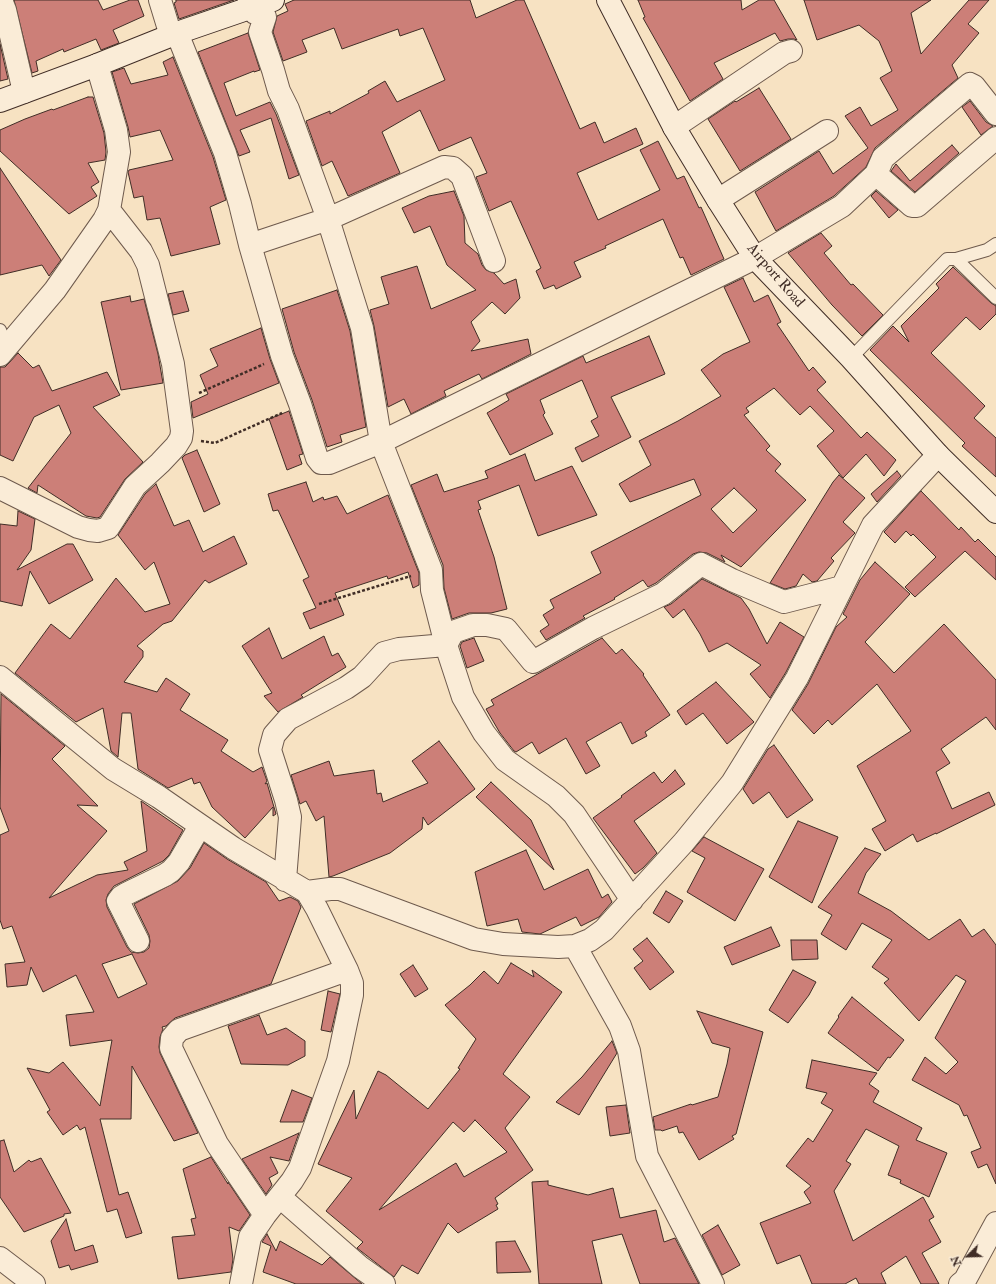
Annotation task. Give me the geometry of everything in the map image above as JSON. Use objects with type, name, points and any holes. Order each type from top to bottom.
[{"type":"street","points":[[1,0],[5,10],[24,92]]},
{"type":"street","points":[[160,0],[225,153],[282,356],[300,404],[317,458],[321,463],[329,463],[381,442],[755,258],[842,206],[876,174],[883,158],[970,84],[974,86],[996,114]]},
{"type":"street","points":[[0,100],[97,65],[250,4],[274,0]]},
{"type":"street","name":"Airport Road","points":[[608,0],[674,127],[755,258],[851,358],[938,455],[996,512]]},
{"type":"street","points":[[250,4],[255,13],[262,11],[265,17],[260,32],[278,90],[288,109],[328,219],[362,328],[381,442],[431,570],[432,590],[446,645],[463,697],[484,733],[505,760],[556,796],[574,814],[632,900]]},
{"type":"street","points":[[674,127],[784,53],[791,51]]},
{"type":"street","points":[[2,344],[55,290],[95,233],[109,210],[119,152],[116,130],[97,65]]},
{"type":"street","points":[[718,200],[827,131]]},
{"type":"street","points":[[876,174],[912,206],[917,206],[996,138]]},
{"type":"street","points":[[250,245],[328,219],[444,167],[453,168],[462,176],[494,261]]},
{"type":"street","points":[[0,488],[78,526],[88,530],[98,531],[108,528],[135,486],[160,463],[176,446],[181,438],[182,431],[176,380],[170,350],[148,265],[141,251],[109,210]]},
{"type":"street","points":[[307,892],[340,888],[474,939],[503,944],[558,947],[575,946],[590,940],[604,930],[632,900],[684,842],[732,783],[797,678],[873,525],[938,455]]},
{"type":"street","points":[[446,645],[453,632],[473,625],[487,625],[506,629],[533,662],[593,628],[663,594],[700,564],[732,580],[784,602],[842,587]]},
{"type":"street","points":[[285,880],[290,817],[270,750],[274,735],[288,719],[346,688],[362,677],[384,653],[399,649],[446,645]]},
{"type":"street","points":[[0,677],[113,769],[159,797],[233,848],[307,892],[347,970],[352,983],[352,994],[338,1061],[300,1168],[250,1237],[241,1284]]},
{"type":"street","points":[[138,941],[118,901],[126,894],[171,871],[179,862],[200,826]]},
{"type":"street","points":[[575,946],[620,1026],[629,1051],[647,1156],[713,1284]]},
{"type":"street","points":[[265,1215],[216,1144],[171,1048],[172,1038],[179,1030],[347,970]]},
{"type":"street","points":[[280,1197],[360,1267],[384,1284]]},
{"type":"street","points":[[960,1284],[966,1280],[996,1223]]},
{"type":"street","points":[[0,1258],[34,1284]]},
{"type":"lane","points":[[851,358],[947,259],[956,259],[987,250],[996,244]]},
{"type":"lane","points":[[956,259],[996,298]]},
{"type":"path","points":[[178,402],[282,356]]},
{"type":"path","points":[[181,438],[195,442],[206,441],[215,443],[300,404]]},
{"type":"path","points":[[319,604],[431,570]]},
{"type":"building","points":[[14,0],[98,0],[103,10],[130,0],[138,0],[144,16],[113,30],[119,43],[101,50],[96,39],[64,52],[63,49],[36,61],[38,71],[32,73]]},
{"type":"building","points":[[176,0],[234,0],[179,19],[174,3]]},
{"type":"building","points":[[294,0],[470,0],[476,18],[517,0],[524,0],[580,129],[595,122],[604,143],[636,128],[643,144],[577,173],[598,220],[660,190],[640,150],[658,141],[677,179],[684,176],[699,208],[701,207],[724,259],[691,275],[683,257],[680,258],[663,219],[605,246],[606,248],[574,262],[581,277],[556,289],[554,285],[544,289],[536,271],[541,268],[511,201],[489,211],[476,177],[487,173],[471,137],[439,151],[420,110],[382,132],[400,173],[348,196],[332,161],[322,166],[306,121],[330,111],[330,114],[369,93],[368,91],[385,81],[397,102],[445,80],[423,28],[400,36],[398,29],[342,49],[334,28],[302,40],[307,52],[283,61],[273,32],[277,16],[288,11],[285,4]]},
{"type":"building","points":[[638,0],[741,0],[742,10],[759,0],[774,0],[797,40],[788,39],[780,41],[775,33],[714,63],[723,79],[690,101],[643,18],[645,17]]},
{"type":"building","points":[[804,0],[931,0],[911,13],[921,54],[969,0],[989,0],[968,24],[979,33],[952,65],[958,78],[875,148],[866,167],[834,196],[776,231],[755,192],[819,151],[833,174],[868,148],[845,116],[860,107],[871,126],[898,110],[880,78],[892,71],[879,41],[859,25],[817,40]]},
{"type":"building","points":[[248,33],[260,70],[224,83],[236,116],[270,102],[299,175],[289,179],[271,118],[240,130],[250,152],[239,156],[198,52]]},
{"type":"building","points":[[0,44],[8,79],[0,81]]},
{"type":"building","points":[[173,57],[213,157],[226,200],[210,207],[220,244],[171,256],[160,218],[147,220],[143,196],[134,198],[128,172],[129,170],[173,160],[160,130],[130,137],[112,72],[124,68],[131,84],[168,75],[163,62]]},
{"type":"building","points":[[759,88],[791,139],[740,171],[708,119],[735,101],[736,102]]},
{"type":"building","points":[[88,97],[93,97],[104,133],[106,152],[105,160],[88,163],[99,182],[91,187],[97,196],[69,214],[0,151],[0,130],[25,119]]},
{"type":"building","points":[[970,101],[986,122],[993,126],[981,135],[962,107]]},
{"type":"building","points":[[952,145],[959,153],[915,192],[891,171],[896,164],[910,181]]},
{"type":"building","points":[[0,168],[61,260],[49,276],[42,265],[0,275]]},
{"type":"building","points":[[454,191],[464,216],[465,243],[478,254],[482,265],[486,270],[494,273],[504,284],[516,279],[520,298],[505,314],[492,302],[471,322],[480,341],[471,351],[528,339],[531,354],[482,379],[479,374],[444,391],[446,396],[411,414],[404,399],[388,407],[370,310],[389,304],[381,277],[417,266],[431,309],[476,290],[447,265],[430,226],[414,233],[402,208],[429,196]]},
{"type":"building","points":[[876,191],[898,210],[889,218],[871,196]]},
{"type":"building","points":[[821,233],[832,246],[824,253],[851,285],[853,284],[883,315],[862,336],[832,305],[788,253]]},
{"type":"building","points":[[953,267],[996,306],[996,314],[980,330],[966,317],[931,353],[985,406],[974,418],[996,438],[996,477],[962,446],[965,443],[870,350],[893,326],[909,342],[901,326],[939,288],[936,284]]},
{"type":"building","points":[[743,278],[754,302],[768,295],[781,322],[777,324],[809,371],[813,367],[826,382],[817,390],[861,438],[867,432],[896,460],[884,476],[866,454],[843,478],[817,446],[834,431],[810,406],[800,415],[774,388],[746,408],[749,412],[744,415],[770,446],[766,450],[781,464],[775,471],[806,500],[741,567],[721,555],[725,562],[707,553],[699,552],[693,554],[656,583],[648,587],[643,580],[614,598],[615,599],[583,616],[585,618],[546,640],[540,631],[549,625],[543,615],[554,608],[550,600],[601,573],[591,552],[701,495],[694,479],[630,502],[619,484],[651,465],[639,441],[678,421],[721,396],[701,370],[723,354],[750,342],[724,287]],"holes":[[[734,488],[757,510],[733,533],[711,509]]]},
{"type":"building","points":[[337,290],[350,331],[366,427],[340,435],[342,442],[327,447],[312,400],[294,352],[282,309]]},
{"type":"building","points":[[183,291],[189,311],[173,315],[168,294]]},
{"type":"building","points":[[130,296],[131,302],[144,299],[158,354],[163,383],[121,390],[101,302]]},
{"type":"building","points":[[261,328],[279,383],[193,418],[191,402],[208,394],[200,375],[218,366],[210,349]]},
{"type":"building","points":[[649,336],[665,374],[611,397],[631,437],[582,462],[575,448],[599,436],[591,421],[598,417],[582,380],[540,400],[545,413],[543,415],[553,434],[510,455],[487,413],[509,400],[506,394],[583,356],[586,363]]},
{"type":"building","points":[[18,353],[33,368],[39,365],[52,391],[107,372],[120,395],[93,407],[143,462],[125,479],[100,517],[97,518],[86,516],[38,485],[37,493],[28,488],[71,433],[59,405],[34,417],[13,461],[0,455],[0,367],[5,367]]},
{"type":"building","points":[[289,411],[303,454],[299,455],[302,464],[287,470],[269,419]]},
{"type":"building","points":[[197,450],[220,504],[204,512],[182,458],[185,455]]},
{"type":"building","points":[[525,454],[535,481],[572,466],[597,515],[538,536],[519,485],[478,501],[481,509],[478,510],[494,557],[507,609],[491,613],[469,613],[452,619],[444,588],[443,565],[411,485],[437,474],[444,492],[488,478],[485,471]]},
{"type":"building","points":[[897,471],[901,476],[877,502],[871,494]]},
{"type":"building","points":[[839,475],[865,498],[843,522],[855,533],[831,558],[834,561],[817,581],[812,582],[803,574],[796,586],[785,589],[770,583],[833,482]]},
{"type":"building","points":[[306,482],[313,502],[323,497],[324,500],[337,496],[347,514],[388,495],[419,573],[419,585],[413,588],[408,572],[388,579],[387,576],[335,593],[344,615],[310,629],[303,613],[316,608],[303,580],[309,577],[278,510],[273,511],[268,494]]},
{"type":"building","points":[[156,484],[174,526],[189,520],[203,552],[234,536],[247,564],[209,583],[205,580],[172,621],[163,624],[137,646],[143,651],[143,657],[124,682],[157,692],[166,678],[190,694],[180,710],[228,740],[221,751],[253,772],[262,767],[267,781],[265,784],[267,783],[276,814],[273,816],[273,807],[245,838],[212,807],[200,782],[194,784],[192,778],[168,788],[138,769],[131,713],[122,713],[118,757],[111,751],[103,708],[76,722],[15,673],[51,624],[70,639],[116,578],[145,612],[170,604],[154,562],[145,570],[118,535],[145,494]]},
{"type":"building","points":[[921,491],[959,530],[961,527],[975,542],[978,539],[996,557],[996,580],[965,551],[915,597],[905,587],[936,557],[913,534],[911,536],[906,531],[895,543],[884,532]]},
{"type":"building","points":[[18,511],[35,519],[31,550],[17,570],[67,544],[73,544],[93,580],[49,604],[30,571],[22,606],[0,601],[0,524],[17,526]]},
{"type":"building","points":[[875,562],[910,594],[865,642],[894,673],[944,624],[996,680],[996,730],[986,717],[941,749],[950,763],[936,772],[952,809],[989,792],[995,805],[917,842],[913,834],[885,851],[872,829],[886,821],[857,766],[911,731],[877,684],[832,725],[828,720],[814,734],[792,710],[808,684],[836,627],[847,617],[843,614],[860,580]]},
{"type":"building","points":[[702,579],[741,598],[749,609],[767,644],[780,622],[804,637],[786,672],[770,698],[750,674],[761,665],[727,643],[709,652],[700,634],[684,609],[673,618],[664,607],[671,604]]},
{"type":"building","points":[[269,628],[282,659],[324,636],[332,656],[338,653],[346,667],[301,695],[303,697],[278,712],[264,696],[272,693],[242,646]]},
{"type":"building","points":[[474,638],[484,661],[467,668],[460,646],[462,642]]},
{"type":"building","points":[[602,638],[616,654],[622,649],[644,674],[643,675],[670,715],[645,732],[647,736],[632,744],[621,722],[586,742],[600,766],[586,774],[566,738],[539,754],[532,742],[516,752],[514,751],[500,733],[486,709],[494,705],[491,700]]},
{"type":"building","points":[[716,682],[754,722],[727,744],[703,713],[686,725],[677,711]]},
{"type":"building","points":[[1,694],[65,746],[52,759],[98,806],[77,805],[107,831],[49,898],[97,875],[128,870],[124,862],[147,851],[141,801],[183,830],[169,855],[163,861],[114,886],[108,894],[106,900],[107,907],[131,952],[144,952],[149,948],[150,941],[149,935],[134,904],[178,881],[190,868],[204,843],[227,859],[266,882],[279,901],[290,897],[298,901],[301,907],[271,984],[175,1018],[166,1026],[162,1027],[163,1029],[159,1047],[160,1053],[198,1133],[174,1141],[132,1066],[131,1119],[100,1119],[119,1195],[128,1192],[142,1233],[126,1238],[117,1209],[107,1212],[85,1127],[80,1130],[77,1125],[63,1135],[47,1112],[50,1110],[27,1068],[49,1073],[63,1062],[100,1106],[112,1040],[70,1046],[66,1015],[94,1012],[76,975],[43,992],[31,967],[27,985],[7,987],[5,964],[25,962],[12,926],[3,929],[0,920],[0,835],[9,831],[0,807]],"holes":[[[132,954],[147,984],[118,998],[102,964]]]},
{"type":"building","points":[[439,741],[475,789],[428,825],[423,817],[422,829],[390,853],[329,877],[324,816],[316,821],[306,801],[300,804],[291,775],[329,761],[334,776],[374,770],[377,794],[381,793],[383,802],[428,783],[412,761]]},
{"type":"building","points":[[774,745],[813,800],[787,818],[769,792],[753,804],[743,789],[768,749]]},
{"type":"building","points":[[675,770],[685,784],[634,821],[657,853],[635,874],[593,818],[654,772],[662,783]]},
{"type":"building","points":[[491,782],[531,820],[554,870],[476,797]]},
{"type":"building","points":[[798,821],[838,837],[812,903],[769,877]]},
{"type":"building","points":[[704,837],[764,869],[735,921],[687,892],[705,858],[692,851]]},
{"type":"building","points":[[865,848],[881,854],[866,873],[858,893],[891,911],[929,940],[960,919],[972,937],[984,929],[996,945],[996,1184],[987,1164],[978,1168],[971,1152],[981,1148],[967,1115],[964,1116],[959,1105],[912,1080],[925,1057],[946,1074],[958,1062],[935,1038],[966,981],[956,975],[919,1021],[884,983],[889,979],[872,967],[892,940],[862,923],[846,950],[821,934],[832,915],[818,907]]},
{"type":"building","points":[[526,850],[544,890],[588,869],[602,898],[608,894],[612,902],[599,917],[581,926],[576,917],[540,934],[522,932],[518,919],[487,926],[475,872]]},
{"type":"building","points":[[666,891],[683,901],[669,923],[653,913]]},
{"type":"building","points":[[771,927],[780,946],[732,965],[724,947]]},
{"type":"building","points":[[647,938],[674,972],[650,990],[634,968],[643,961],[633,949]]},
{"type":"building","points":[[791,940],[817,940],[818,959],[792,960]]},
{"type":"building","points":[[511,963],[534,977],[532,970],[562,992],[503,1074],[530,1097],[505,1128],[533,1170],[495,1198],[498,1204],[496,1205],[498,1209],[458,1233],[448,1223],[418,1274],[402,1265],[394,1277],[357,1248],[363,1242],[326,1211],[352,1178],[318,1164],[354,1090],[356,1119],[378,1071],[386,1075],[428,1109],[460,1069],[458,1068],[476,1039],[445,1005],[470,985],[484,971],[498,984]],"holes":[[[475,1120],[507,1152],[464,1177],[456,1163],[379,1210],[453,1122],[464,1132]]]},
{"type":"building","points":[[413,965],[428,989],[415,997],[400,974]]},
{"type":"building","points":[[793,970],[816,982],[809,995],[788,1023],[769,1010]]},
{"type":"building","points":[[328,991],[340,994],[331,1032],[321,1030]]},
{"type":"building","points":[[852,997],[904,1040],[890,1058],[888,1057],[878,1071],[828,1033]]},
{"type":"building","points":[[697,1011],[763,1032],[736,1134],[732,1136],[734,1139],[699,1160],[683,1132],[679,1133],[677,1126],[662,1131],[655,1130],[653,1117],[691,1104],[692,1105],[718,1097],[730,1048],[712,1043]]},
{"type":"building","points":[[259,1015],[267,1035],[286,1028],[305,1041],[305,1056],[288,1065],[241,1064],[228,1026]]},
{"type":"building","points":[[612,1041],[617,1053],[579,1115],[556,1102],[582,1077]]},
{"type":"building","points":[[812,1060],[877,1073],[869,1084],[879,1091],[873,1102],[922,1128],[916,1140],[947,1153],[929,1197],[900,1183],[901,1180],[888,1175],[899,1146],[866,1129],[846,1161],[851,1164],[834,1191],[853,1241],[923,1197],[934,1217],[929,1220],[941,1242],[922,1253],[939,1284],[921,1284],[906,1256],[881,1273],[886,1284],[859,1284],[856,1278],[845,1284],[812,1284],[800,1255],[777,1264],[760,1223],[811,1203],[804,1192],[811,1186],[786,1166],[808,1138],[813,1142],[833,1110],[821,1103],[827,1093],[806,1088]]},
{"type":"building","points":[[292,1090],[312,1098],[303,1122],[280,1122]]},
{"type":"building","points":[[626,1105],[630,1133],[610,1136],[606,1107]]},
{"type":"building","points":[[299,1133],[289,1161],[270,1157],[278,1173],[269,1178],[272,1185],[266,1194],[242,1159]]},
{"type":"building","points":[[4,1140],[14,1172],[29,1160],[31,1162],[41,1158],[71,1213],[64,1214],[64,1216],[24,1232],[0,1197],[0,1141]]},
{"type":"building","points":[[211,1157],[250,1215],[239,1231],[229,1227],[233,1259],[231,1272],[178,1279],[172,1237],[195,1235],[191,1219],[196,1218],[183,1169]]},
{"type":"building","points":[[548,1181],[548,1185],[588,1195],[613,1188],[620,1218],[656,1210],[664,1242],[675,1238],[699,1284],[640,1284],[622,1234],[592,1241],[602,1284],[539,1284],[532,1182]]},
{"type":"building","points":[[66,1219],[75,1251],[93,1245],[98,1262],[71,1270],[69,1265],[59,1268],[51,1241]]},
{"type":"building","points":[[718,1225],[740,1265],[722,1275],[702,1235]]},
{"type":"building","points":[[267,1234],[276,1251],[280,1241],[322,1265],[330,1257],[362,1284],[296,1284],[263,1272],[271,1246],[262,1242]]},
{"type":"building","points":[[515,1241],[531,1272],[497,1273],[496,1242]]}]
